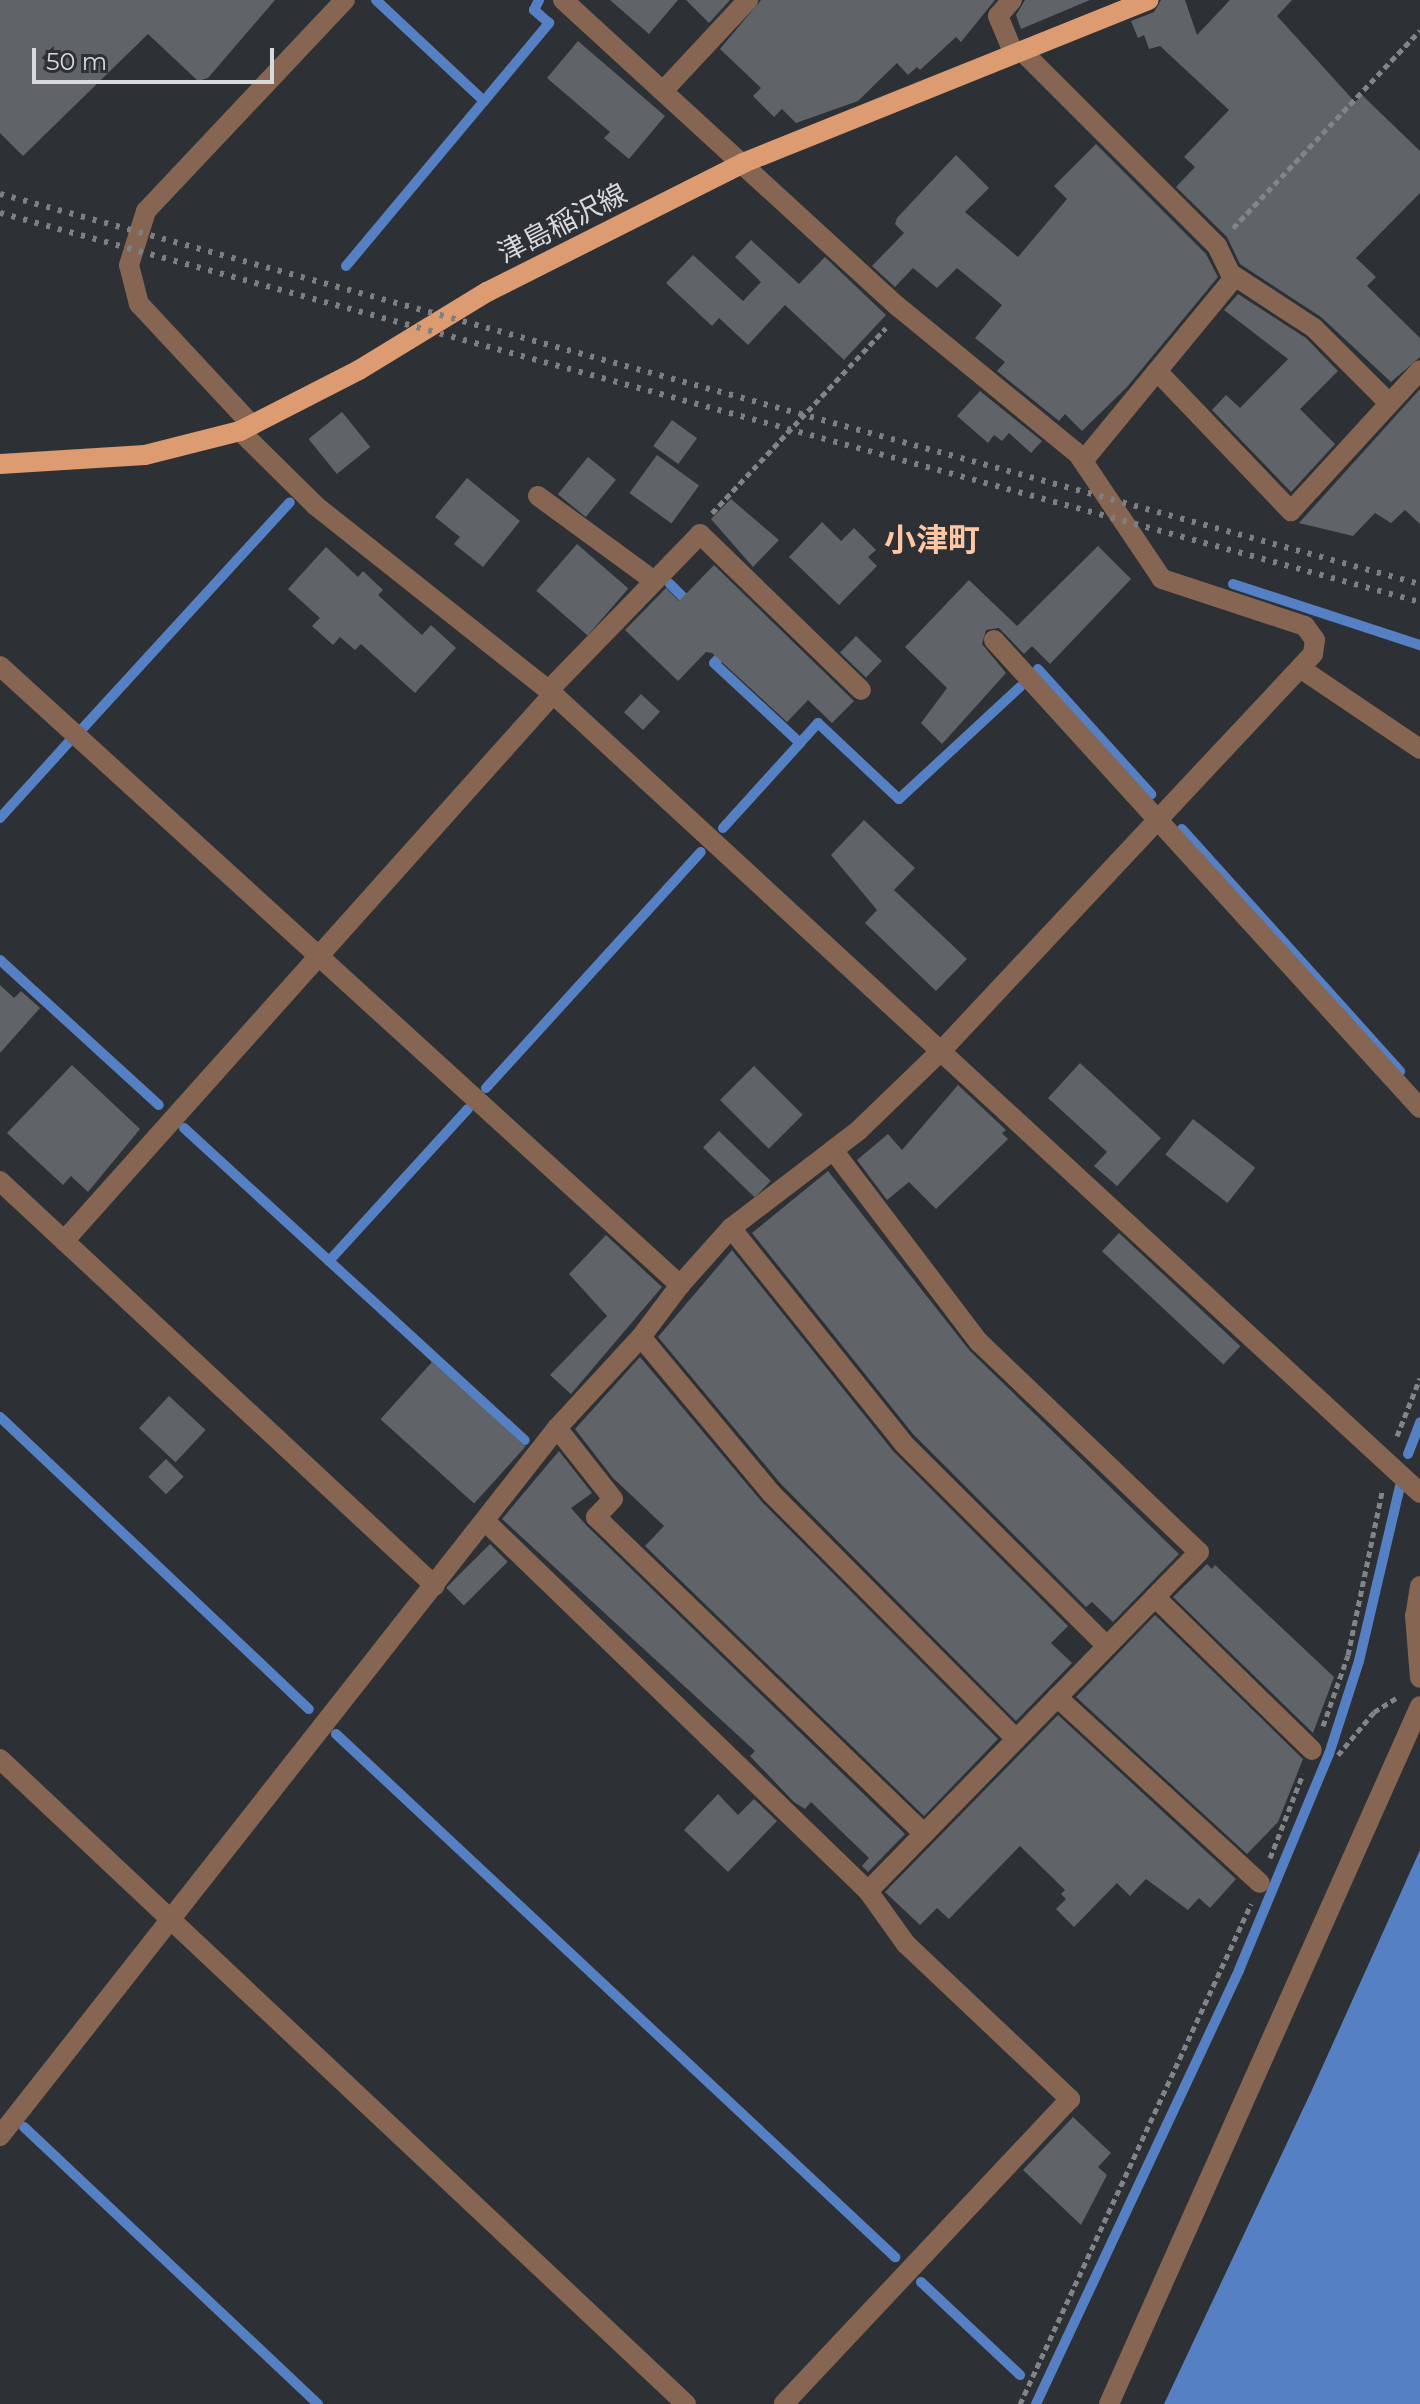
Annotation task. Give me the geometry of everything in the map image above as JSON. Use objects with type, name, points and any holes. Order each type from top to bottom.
[{"type":"main road","name":"津島稲沢線","points":[[0,464],[145,455],[246,428],[359,370],[487,292],[743,163],[1148,0]]},
{"type":"street","points":[[345,0],[146,211],[129,265],[139,304],[316,506],[551,692],[943,1049],[1420,1493]]},
{"type":"street","points":[[0,2136],[557,1428],[641,1337],[680,1285],[731,1228],[833,1150],[943,1049],[1313,654],[1315,640],[1305,626],[1162,579],[1083,461],[903,311],[563,0]]},
{"type":"street","points":[[663,91],[748,0]]},
{"type":"street","points":[[1012,0],[998,16],[1018,52],[1217,246],[1233,279],[1083,461]]},
{"type":"street","points":[[1230,273],[1314,328],[1387,401]]},
{"type":"street","points":[[1157,371],[1291,511],[1340,462],[1387,401],[1420,370]]},
{"type":"street","points":[[538,496],[654,581]]},
{"type":"street","points":[[64,1241],[321,957],[551,692],[700,534],[861,690]]},
{"type":"street","points":[[994,640],[1420,1108]]},
{"type":"street","points":[[0,666],[680,1285]]},
{"type":"street","points":[[1300,668],[1420,749]]},
{"type":"street","points":[[833,1150],[979,1342],[1199,1552],[868,1891]]},
{"type":"street","points":[[0,1181],[435,1586]]},
{"type":"street","points":[[731,1228],[903,1443],[1107,1646]]},
{"type":"street","points":[[641,1337],[771,1493],[1016,1739]]},
{"type":"street","points":[[557,1428],[613,1499],[596,1517],[924,1834]]},
{"type":"street","points":[[485,1521],[868,1891],[906,1944],[1070,2099],[784,2404]]},
{"type":"street","points":[[1109,2404],[1416,1693],[1415,1616],[1420,1586]]},
{"type":"street","points":[[1155,1597],[1312,1750]]},
{"type":"street","points":[[1057,1697],[1260,1883]]},
{"type":"street","points":[[0,1759],[686,2404]]},
{"type":"path","points":[[1217,246],[1420,30]]},
{"type":"path","points":[[700,534],[703,522],[903,311]]},
{"type":"path","points":[[1020,2404],[1260,1883],[1312,1750],[1348,1655],[1388,1460],[1420,1378]]},
{"type":"path","points":[[1336,1758],[1374,1712],[1416,1693]]},
{"type":"water","points":[[1420,1850],[1420,2404],[1164,2404],[1311,2092]]},
{"type":"building","points":[[0,0],[275,0],[208,78],[198,81],[148,34],[23,156],[0,133]]},
{"type":"building","points":[[610,0],[678,0],[649,34]]},
{"type":"building","points":[[686,0],[730,0],[709,23]]},
{"type":"building","points":[[761,0],[995,0],[961,42],[956,37],[920,70],[917,67],[908,75],[897,63],[858,101],[796,123],[782,109],[774,117],[753,96],[761,88],[720,49]]},
{"type":"building","points":[[1025,0],[1090,0],[1021,29],[1016,15]]},
{"type":"building","points":[[1161,0],[1185,0],[1197,35],[1230,0],[1292,0],[1277,16],[1355,102],[1362,95],[1420,151],[1420,193],[1356,258],[1376,277],[1367,286],[1420,338],[1420,357],[1391,382],[1321,317],[1240,264],[1227,237],[1176,187],[1195,167],[1184,157],[1229,110],[1160,46],[1149,49],[1144,35],[1138,38],[1131,21],[1154,12]]},
{"type":"building","points":[[578,41],[665,116],[629,159],[604,138],[610,132],[547,78]]},
{"type":"building","points":[[1096,144],[1206,254],[1218,277],[1127,387],[1082,431],[1065,414],[1059,421],[997,371],[1005,362],[975,338],[1002,305],[957,268],[937,288],[913,268],[895,287],[872,266],[904,233],[895,224],[897,218],[956,155],[989,188],[965,212],[1018,257],[1067,199],[1054,186]]},
{"type":"building","points":[[751,240],[799,284],[825,257],[886,315],[844,360],[785,305],[748,345],[719,318],[712,326],[666,283],[693,255],[743,301],[761,282],[735,257]]},
{"type":"building","points":[[1238,294],[1306,338],[1338,371],[1300,409],[1335,444],[1291,492],[1212,410],[1226,395],[1240,408],[1288,359],[1224,310]]},
{"type":"building","points":[[1420,389],[1420,524],[1405,510],[1391,523],[1375,513],[1353,536],[1299,523]]},
{"type":"building","points":[[980,391],[1042,441],[1031,453],[1009,433],[1002,441],[994,435],[988,443],[957,416]]},
{"type":"building","points":[[342,412],[370,447],[337,474],[309,439]]},
{"type":"building","points":[[672,420],[697,438],[678,464],[653,446]]},
{"type":"building","points":[[657,455],[699,486],[671,524],[629,493]]},
{"type":"building","points":[[588,457],[616,480],[586,517],[558,494]]},
{"type":"building","points":[[467,478],[520,521],[483,567],[454,544],[460,537],[435,517]]},
{"type":"building","points":[[731,499],[779,540],[753,567],[711,519]]},
{"type":"building","points":[[822,522],[841,541],[854,528],[876,550],[868,557],[877,566],[839,605],[789,557]]},
{"type":"building","points":[[577,544],[628,589],[588,635],[536,591]]},
{"type":"building","points":[[1098,546],[1131,579],[1050,664],[1032,646],[1024,654],[999,628],[986,630],[982,644],[1006,673],[942,744],[921,723],[947,688],[905,647],[969,580],[1017,626]]},
{"type":"building","points":[[326,547],[358,577],[363,571],[383,590],[378,595],[422,635],[431,625],[456,648],[415,693],[361,644],[355,650],[340,637],[333,645],[312,626],[320,618],[288,589]]},
{"type":"building","points":[[714,565],[854,701],[832,723],[808,700],[787,722],[712,653],[706,652],[678,681],[625,630],[666,588],[679,601]]},
{"type":"building","points":[[856,636],[882,661],[866,678],[840,653]]},
{"type":"building","points":[[641,694],[660,712],[643,730],[624,712]]},
{"type":"building","points":[[864,820],[915,868],[894,890],[967,959],[936,991],[865,923],[877,910],[831,855]]},
{"type":"building","points":[[0,985],[14,998],[21,991],[40,1008],[0,1053]]},
{"type":"building","points":[[1080,1063],[1161,1138],[1117,1186],[1094,1166],[1107,1152],[1048,1098]]},
{"type":"building","points":[[72,1065],[140,1129],[88,1192],[71,1176],[63,1185],[7,1133]]},
{"type":"building","points":[[754,1066],[803,1115],[769,1149],[720,1100]]},
{"type":"building","points":[[958,1085],[1006,1130],[1002,1133],[1008,1139],[936,1209],[909,1182],[887,1200],[857,1160],[888,1134],[902,1150]]},
{"type":"building","points":[[1193,1119],[1255,1168],[1228,1203],[1165,1154]]},
{"type":"building","points":[[719,1131],[771,1181],[755,1198],[703,1148]]},
{"type":"building","points":[[828,1171],[970,1351],[1179,1554],[1113,1622],[1092,1602],[1086,1607],[913,1434],[752,1233]]},
{"type":"building","points":[[1119,1233],[1240,1346],[1223,1364],[1102,1251]]},
{"type":"building","points":[[606,1235],[662,1287],[571,1394],[550,1375],[607,1316],[569,1274]]},
{"type":"building","points":[[732,1250],[893,1451],[1068,1626],[1051,1643],[1072,1663],[1016,1721],[781,1484],[658,1337]]},
{"type":"building","points":[[640,1357],[762,1502],[998,1739],[924,1816],[645,1546],[664,1526],[613,1478],[575,1429]]},
{"type":"building","points":[[432,1362],[526,1446],[474,1504],[380,1419]]},
{"type":"building","points":[[169,1396],[206,1430],[176,1462],[139,1428]]},
{"type":"building","points":[[559,1451],[592,1493],[571,1508],[587,1526],[905,1834],[868,1872],[862,1866],[869,1858],[811,1802],[805,1809],[794,1802],[750,1756],[755,1751],[502,1519]]},
{"type":"building","points":[[166,1459],[184,1477],[166,1494],[148,1477]]},
{"type":"building","points":[[490,1544],[508,1562],[464,1606],[446,1588]]},
{"type":"building","points":[[1207,1564],[1212,1569],[1215,1565],[1334,1677],[1313,1733],[1173,1597]]},
{"type":"building","points":[[1155,1615],[1303,1759],[1278,1822],[1247,1854],[1076,1697]]},
{"type":"building","points":[[1058,1715],[1236,1879],[1210,1908],[1199,1898],[1188,1910],[1146,1879],[1130,1896],[1117,1883],[1074,1927],[1056,1909],[1066,1899],[1061,1894],[1065,1890],[1020,1846],[949,1919],[937,1908],[920,1925],[885,1892]]},
{"type":"building","points":[[718,1794],[738,1815],[754,1799],[777,1821],[728,1872],[684,1830]]},
{"type":"building","points":[[1073,2117],[1111,2153],[1098,2167],[1107,2175],[1081,2225],[1023,2170]]},
{"type":"waterway","points":[[376,0],[484,101]]},
{"type":"waterway","points":[[346,266],[549,23],[534,10],[539,0]]},
{"type":"waterway","points":[[83,728],[290,502]]},
{"type":"waterway","points":[[670,584],[691,605]]},
{"type":"waterway","points":[[1233,584],[1420,645]]},
{"type":"waterway","points":[[723,828],[800,743],[714,663],[727,650]]},
{"type":"waterway","points":[[1038,669],[1151,794]]},
{"type":"waterway","points":[[800,743],[818,723],[899,799],[1020,687]]},
{"type":"waterway","points":[[0,818],[69,742]]},
{"type":"waterway","points":[[1182,829],[1400,1071]]},
{"type":"waterway","points":[[486,1088],[701,852]]},
{"type":"waterway","points":[[0,960],[159,1105]]},
{"type":"waterway","points":[[329,1261],[468,1109]]},
{"type":"waterway","points":[[184,1128],[525,1440]]},
{"type":"waterway","points":[[0,1417],[309,1709]]},
{"type":"waterway","points":[[1408,1454],[1420,1422]]},
{"type":"waterway","points":[[1036,2404],[1239,1970],[1329,1754],[1359,1661],[1400,1486]]},
{"type":"waterway","points":[[336,1734],[895,2257]]},
{"type":"waterway","points":[[24,2127],[318,2404]]},
{"type":"waterway","points":[[921,2282],[1020,2375]]},
{"type":"railway","points":[[0,194],[1420,584]]},
{"type":"railway","points":[[0,213],[1420,602]]},
{"type":"district","name":"小津町","points":[[932,540]]}]
